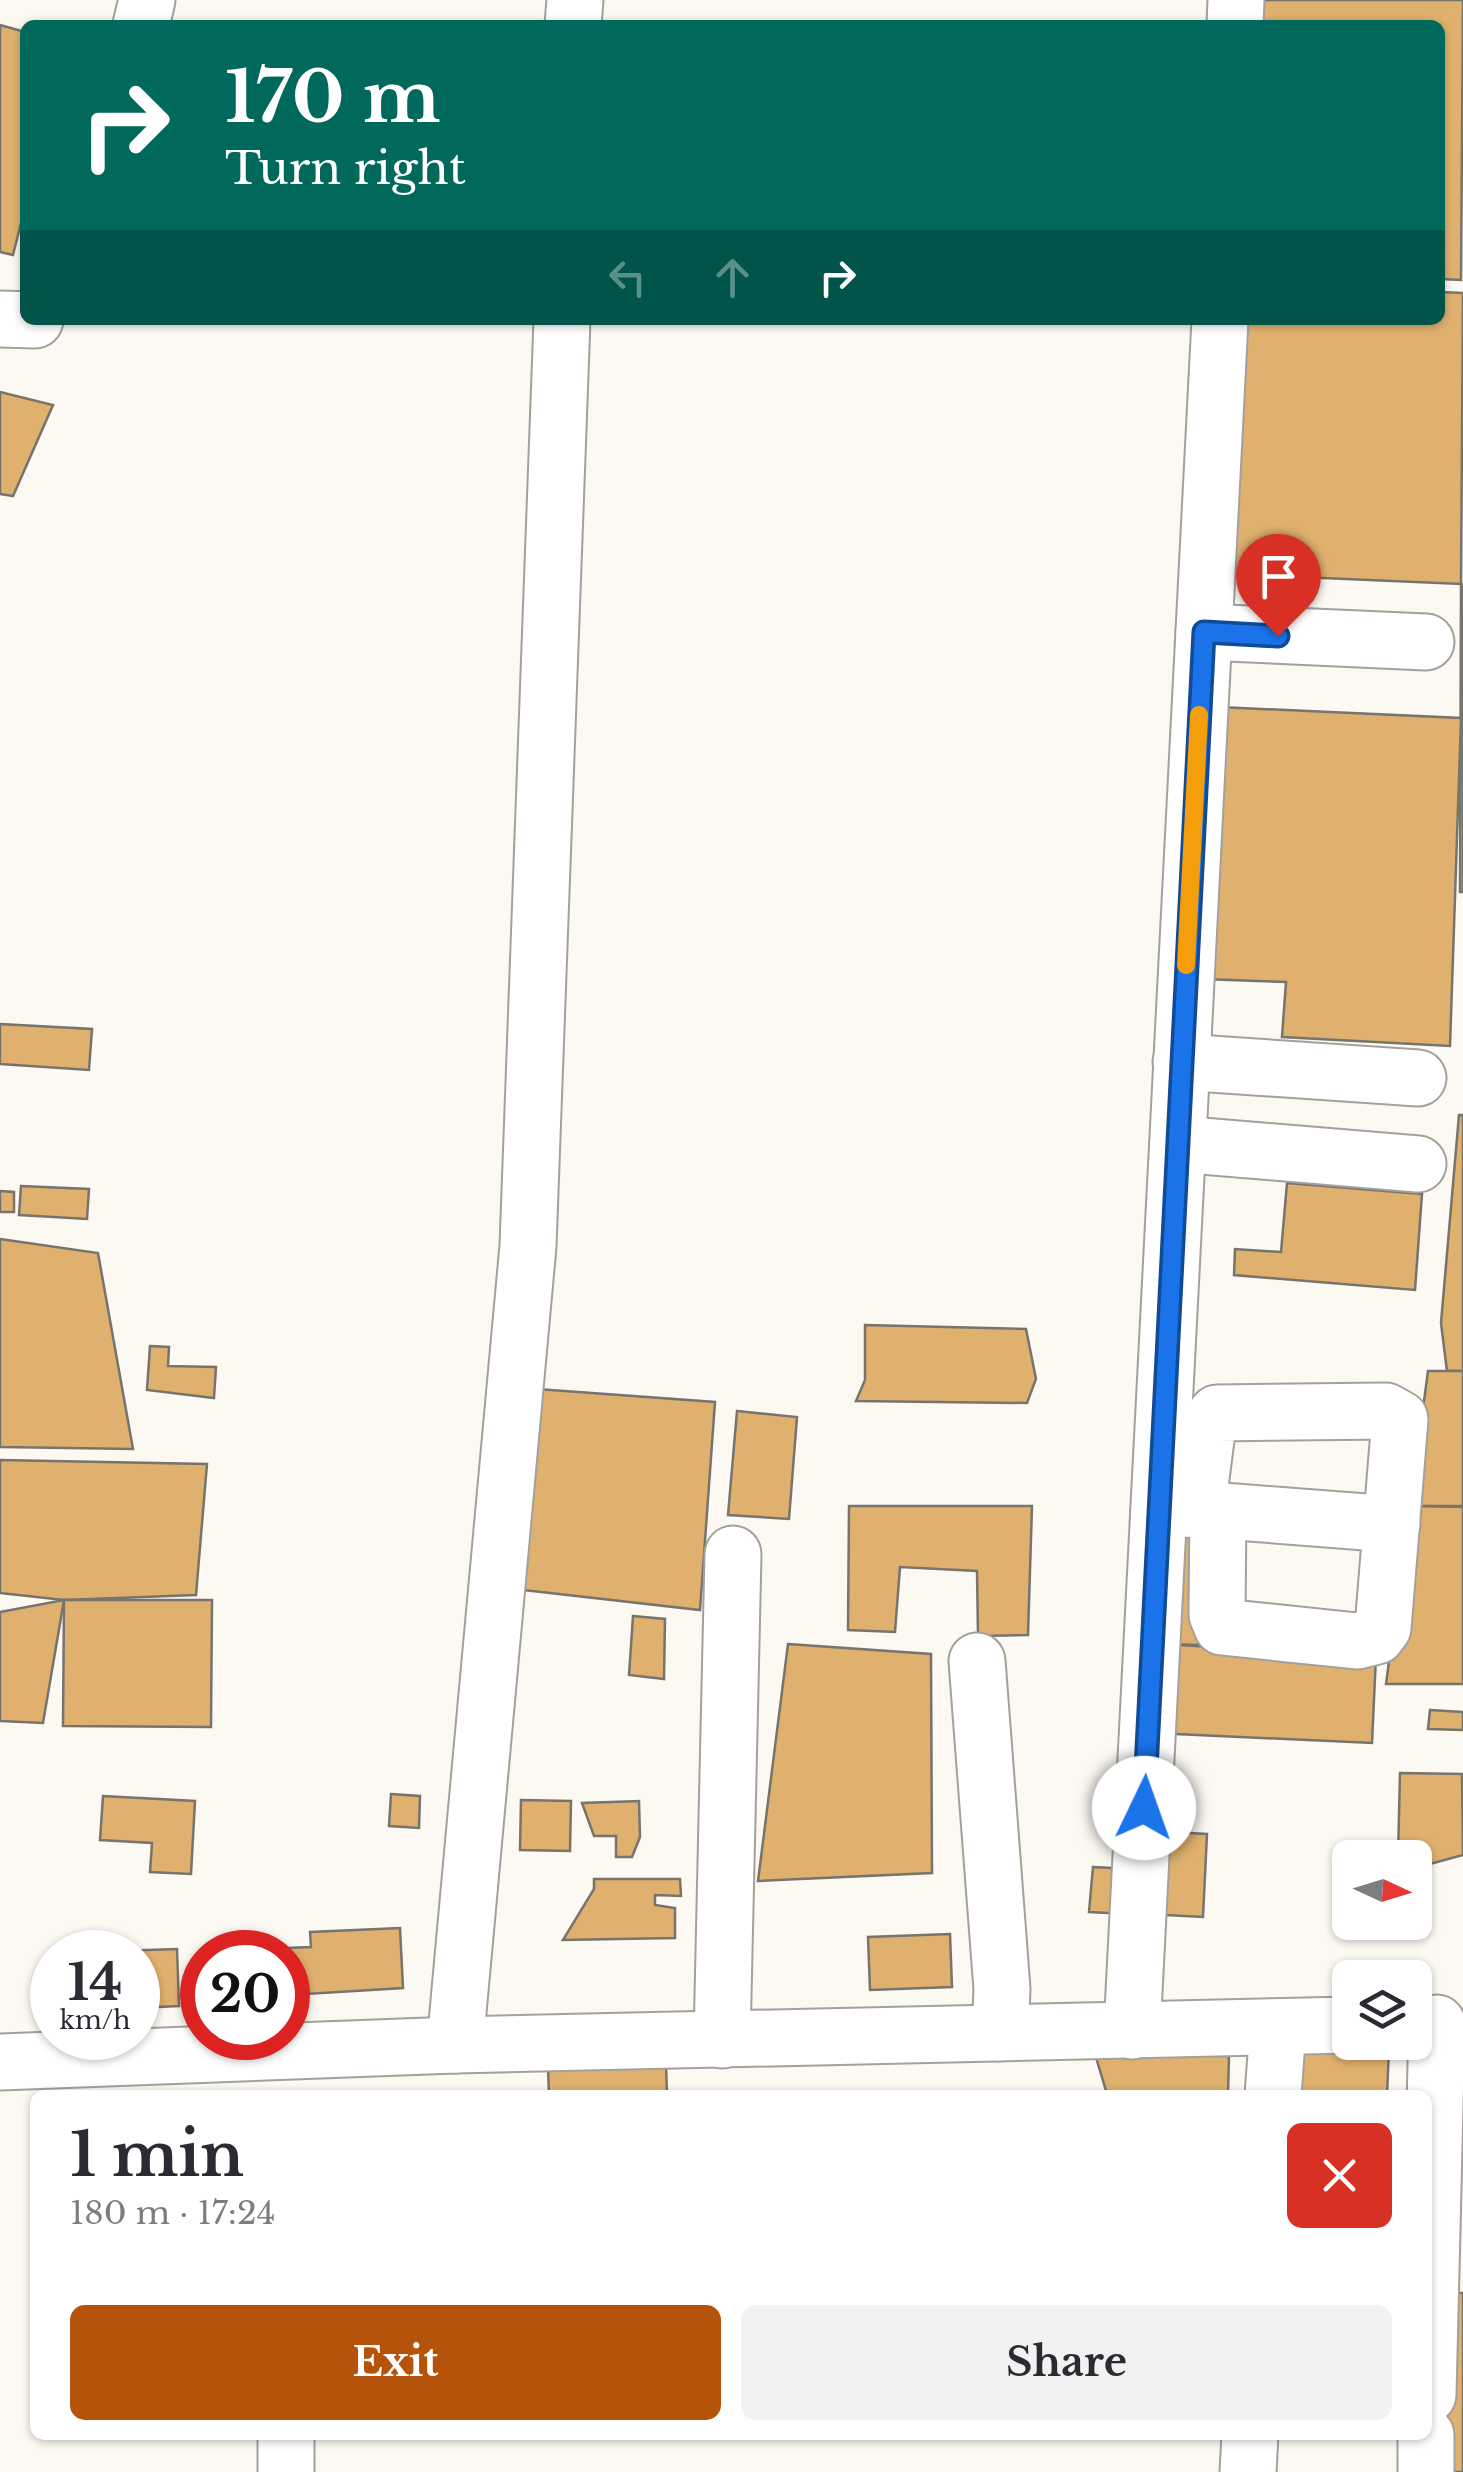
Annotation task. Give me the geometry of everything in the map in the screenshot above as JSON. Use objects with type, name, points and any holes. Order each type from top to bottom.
[{"type":"street","points":[[455,2045],[528,1246],[562,325]]},
{"type":"street","points":[[1132,2030],[1191,1509],[1208,1424],[1217,1413],[1386,1411],[1400,1419],[1383,1628],[1377,1636],[1357,1641],[1222,1627],[1191,1509],[1178,1144],[1220,325]]},
{"type":"street","points":[[1204,632],[1426,642]]},
{"type":"street","points":[[1181,1062],[1418,1078]]},
{"type":"street","points":[[1178,1144],[1418,1164]]},
{"type":"street","points":[[1191,1509],[1392,1524]]},
{"type":"street","points":[[722,2040],[733,1554]]},
{"type":"street","points":[[976,1661],[1002,1990],[1000,2033]]},
{"type":"street","points":[[1432,2246],[1438,2023]]},
{"type":"street","points":[[0,2062],[288,2073],[455,2045],[1332,2026]]},
{"type":"street","points":[[1273,2090],[1278,2028]]},
{"type":"street","points":[[286,2440],[286,2472]]},
{"type":"street","points":[[1248,2472],[1250,2440]]},
{"type":"street","points":[[1426,2440],[1426,2472]]},
{"type":"building","points":[[1259,0],[1463,0],[1461,280],[1445,279],[1445,20],[1257,20]]},
{"type":"building","points":[[0,25],[20,31],[20,227],[13,255],[0,252]]},
{"type":"building","points":[[1445,292],[1463,293],[1461,584],[1206,573],[1232,325],[1445,325]]},
{"type":"building","points":[[0,392],[53,405],[13,496],[0,494]]},
{"type":"building","points":[[1463,584],[1463,892],[1460,892]]},
{"type":"building","points":[[1219,707],[1461,718],[1450,1046],[1282,1037],[1286,982],[1203,979]]},
{"type":"building","points":[[0,1024],[92,1029],[89,1070],[0,1064]]},
{"type":"building","points":[[1459,1115],[1463,1115],[1463,1371],[1447,1371],[1441,1323]]},
{"type":"building","points":[[1287,1183],[1422,1194],[1415,1290],[1234,1275],[1235,1249],[1281,1252]]},
{"type":"building","points":[[21,1186],[89,1189],[87,1219],[19,1215]]},
{"type":"building","points":[[0,1191],[14,1192],[14,1212],[0,1212]]},
{"type":"building","points":[[0,1239],[98,1253],[133,1449],[0,1447]]},
{"type":"building","points":[[865,1325],[1026,1329],[1036,1379],[1027,1403],[856,1401],[865,1380]]},
{"type":"building","points":[[150,1346],[169,1347],[168,1366],[216,1367],[214,1398],[147,1390]]},
{"type":"building","points":[[1428,1371],[1463,1371],[1463,1506],[1410,1506]]},
{"type":"building","points":[[537,1389],[715,1402],[700,1610],[506,1588]]},
{"type":"building","points":[[737,1411],[797,1417],[789,1519],[728,1515]]},
{"type":"building","points":[[0,1460],[207,1464],[196,1595],[64,1600],[0,1593]]},
{"type":"building","points":[[849,1506],[1032,1506],[1028,1635],[978,1636],[977,1571],[900,1567],[895,1632],[848,1630]]},
{"type":"building","points":[[1410,1506],[1463,1507],[1463,1684],[1386,1684]]},
{"type":"building","points":[[1162,1533],[1201,1533],[1199,1645],[1161,1644]]},
{"type":"building","points":[[64,1600],[43,1723],[0,1721],[0,1612]]},
{"type":"building","points":[[64,1600],[212,1600],[211,1727],[63,1726]]},
{"type":"building","points":[[633,1616],[665,1619],[664,1679],[629,1675]]},
{"type":"building","points":[[788,1644],[931,1654],[932,1873],[758,1881]]},
{"type":"building","points":[[1161,1644],[1376,1656],[1372,1743],[1155,1733]]},
{"type":"building","points":[[1430,1710],[1463,1712],[1463,1730],[1428,1729]]},
{"type":"building","points":[[1400,1773],[1462,1774],[1463,1855],[1432,1863],[1432,1840],[1398,1840]]},
{"type":"building","points":[[391,1794],[420,1796],[419,1828],[389,1826]]},
{"type":"building","points":[[103,1796],[195,1801],[191,1874],[150,1872],[152,1843],[100,1840]]},
{"type":"building","points":[[521,1800],[571,1801],[570,1851],[520,1850]]},
{"type":"building","points":[[639,1801],[640,1837],[632,1857],[616,1857],[616,1836],[594,1836],[582,1803]]},
{"type":"building","points":[[1152,1831],[1207,1834],[1203,1917],[1147,1914]]},
{"type":"building","points":[[1093,1867],[1131,1869],[1128,1914],[1089,1912]]},
{"type":"building","points":[[594,1879],[680,1879],[681,1896],[655,1895],[655,1905],[675,1908],[675,1938],[563,1940],[594,1889]]},
{"type":"building","points":[[400,1928],[403,1988],[310,1994],[310,1932]]},
{"type":"building","points":[[950,1934],[952,1987],[870,1990],[868,1937]]},
{"type":"building","points":[[177,1949],[179,2006],[160,2007],[160,1950]]},
{"type":"building","points":[[1284,2046],[1332,2047],[1332,2060],[1389,2060],[1387,2090],[1282,2090]]},
{"type":"building","points":[[1095,2054],[1229,2056],[1228,2090],[1106,2090]]},
{"type":"building","points":[[666,2064],[667,2090],[549,2090],[548,2068]]},
{"type":"building","points":[[1450,2293],[1463,2293],[1463,2472],[1444,2472]]},
{"type":"slow traffic","points":[[1186,965],[1199,715]]},
{"type":"route","points":[[1144,1808],[1204,632],[1278,636]]}]
